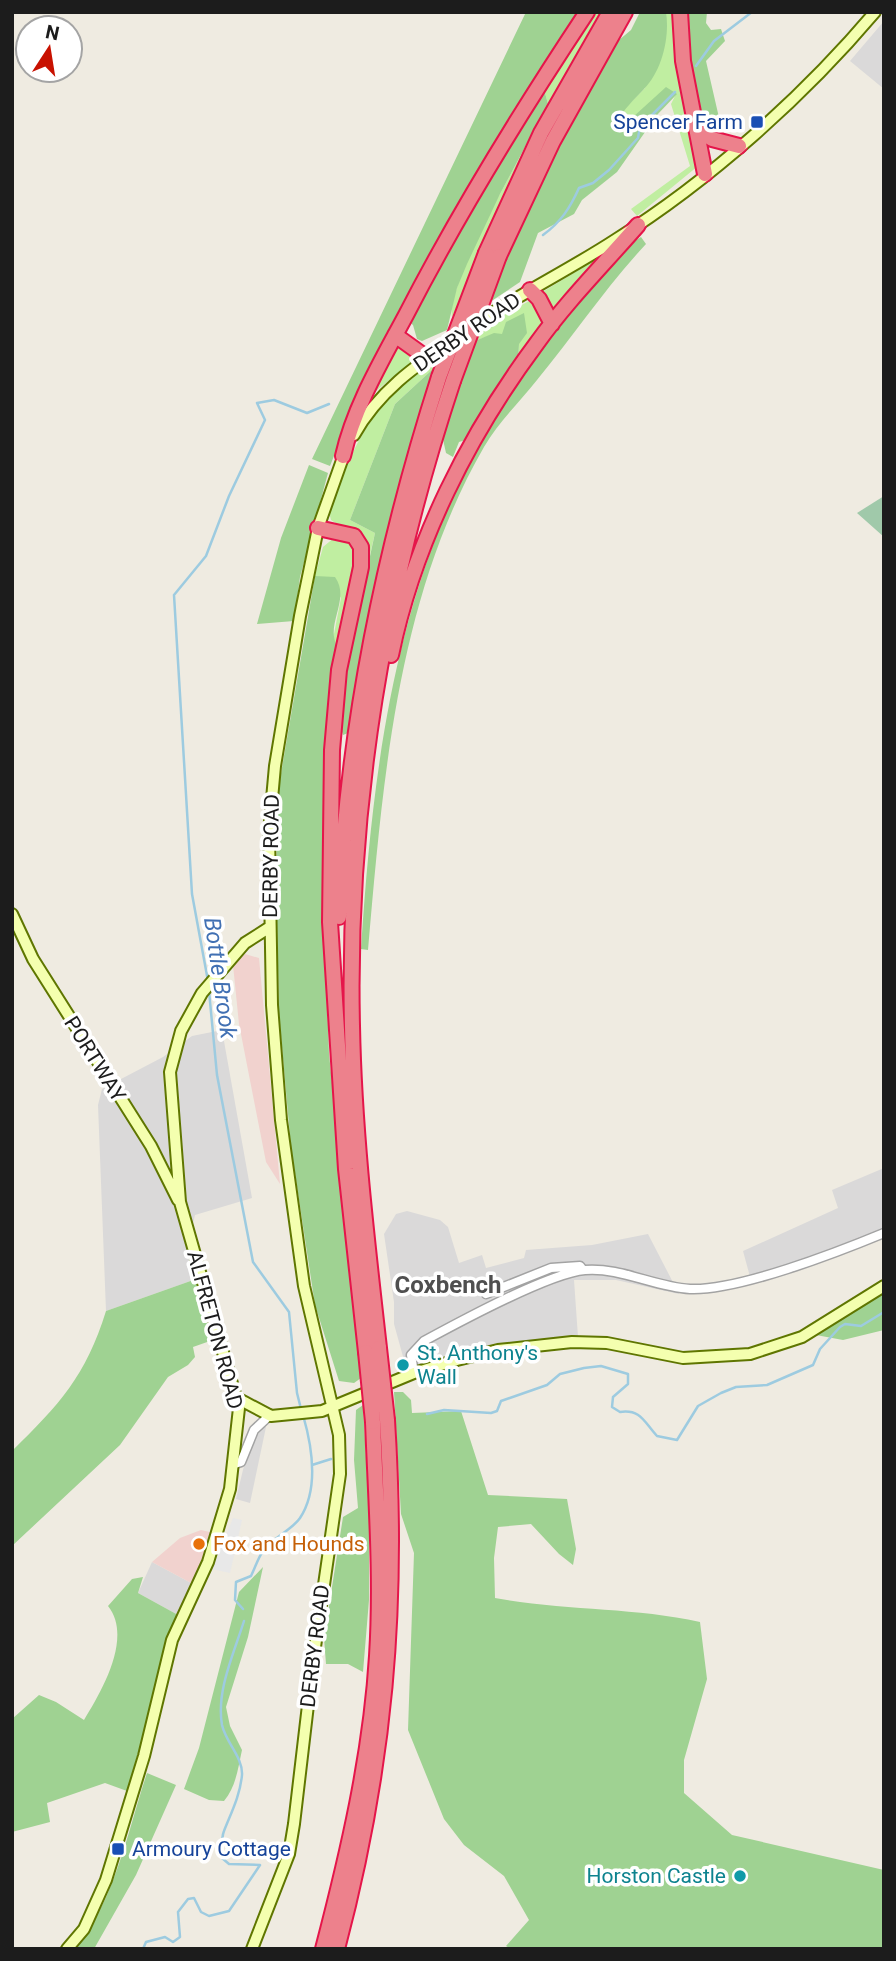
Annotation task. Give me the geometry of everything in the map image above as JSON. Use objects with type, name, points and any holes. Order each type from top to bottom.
[{"type":"highway","points":[[343,456],[348,433],[396,335],[468,200],[587,12]]},
{"type":"highway","points":[[335,985],[344,844],[361,696],[395,532],[446,379],[541,133],[610,12]]},
{"type":"highway","points":[[493,255],[625,12]]},
{"type":"highway","points":[[680,12],[683,61],[705,174]]},
{"type":"highway","points":[[697,129],[712,139],[739,146]]},
{"type":"highway","points":[[354,887],[382,698],[410,587],[436,518],[470,448],[512,378],[552,324],[638,225]]},
{"type":"highway","points":[[530,289],[539,299],[552,324]]},
{"type":"highway","points":[[396,335],[427,358]]},
{"type":"highway","points":[[337,1949],[361,1858],[379,1757],[388,1668],[393,1559],[373,1350],[353,1073],[354,887],[370,728],[388,620],[446,379]]},
{"type":"highway","points":[[318,528],[354,536],[359,540],[362,554],[339,670],[332,750],[330,922],[346,1169],[373,1350]]},
{"type":"highway","points":[[323,1949],[349,1847],[377,1659],[380,1421]]},
{"type":"main road","name":"DERBY ROAD","points":[[252,1949],[289,1854],[340,1474],[340,1444],[335,1409],[308,1309],[293,1212],[279,1093],[270,927],[270,804],[298,626],[318,528],[343,456],[374,404],[401,376],[530,289],[638,225],[705,174],[830,63],[875,12]]},
{"type":"main road","name":"PORTWAY","points":[[12,915],[33,959],[151,1146],[180,1202]]},
{"type":"main road","name":"ALFRETON ROAD","points":[[67,1949],[84,1929],[106,1880],[144,1756],[165,1664],[179,1621],[208,1562],[223,1520],[235,1464],[239,1423],[237,1398],[180,1202],[170,1072],[176,1044],[193,1006],[212,979],[245,943],[270,927]]},
{"type":"main road","points":[[237,1398],[269,1416],[335,1409],[414,1374],[498,1350],[572,1342],[607,1343],[683,1358],[750,1354],[802,1337],[884,1286]]},
{"type":"street","points":[[414,1374],[411,1355],[424,1341],[556,1278],[583,1270],[615,1273],[678,1288],[700,1289],[801,1264],[884,1233]]},
{"type":"street","points":[[486,1294],[551,1268],[580,1266],[583,1270]]},
{"type":"street","points":[[235,1464],[241,1462],[254,1430],[269,1416]]},
{"type":"shaded area","points":[[884,21],[884,89],[850,61]]},
{"type":"shaded area","points":[[245,954],[259,958],[280,1184],[266,1162],[239,1024],[233,965]]},
{"type":"shaded area","points":[[222,1030],[252,1198],[195,1215],[188,1245],[199,1278],[106,1311],[98,1105],[102,1089],[163,1057],[192,1036]]},
{"type":"shaded area","points":[[884,1168],[884,1237],[752,1284],[743,1251],[838,1208],[832,1190]]},
{"type":"shaded area","points":[[407,1211],[440,1220],[448,1227],[459,1263],[482,1255],[486,1268],[524,1258],[526,1250],[592,1245],[648,1234],[679,1294],[616,1280],[574,1280],[578,1337],[487,1346],[407,1371],[394,1324],[394,1302],[384,1234],[396,1214]]},
{"type":"shaded area","points":[[263,1427],[266,1427],[250,1503],[236,1499],[248,1449]]},
{"type":"shaded area","points":[[233,1518],[242,1520],[230,1573],[212,1569]]},
{"type":"shaded area","points":[[201,1530],[214,1533],[193,1584],[152,1562],[180,1538]]},
{"type":"shaded area","points":[[152,1562],[193,1584],[178,1615],[138,1593]]},
{"type":"green space","points":[[526,12],[581,12],[360,390],[330,466],[312,459]]},
{"type":"green space","points":[[592,12],[603,12],[548,104],[545,93],[535,97]]},
{"type":"green space","points":[[640,12],[666,12],[666,43],[656,73],[617,123],[622,127],[666,87],[677,94],[657,115],[617,172],[582,200],[574,214],[538,233],[520,282],[490,302],[508,251],[566,129],[613,45],[631,30]]},
{"type":"green space","points":[[666,12],[676,12],[698,166],[637,216],[631,209],[690,166],[671,104],[676,94],[641,111],[622,127],[617,123],[624,109],[645,88]]},
{"type":"green space","points":[[686,12],[707,12],[706,23],[711,30],[721,29],[725,41],[706,61],[720,122],[710,128],[704,125],[693,83]]},
{"type":"green space","points":[[545,93],[548,104],[500,194],[467,264],[457,288],[447,330],[422,341],[417,339],[413,325],[408,321],[535,97]]},
{"type":"green space","points":[[536,128],[452,317],[453,301],[471,252]]},
{"type":"green space","points":[[641,237],[646,244],[484,447],[455,505],[431,565],[413,627],[399,691],[380,820],[368,950],[361,949],[377,779],[391,697],[409,618],[435,540],[468,465],[510,392],[598,276],[619,254]]},
{"type":"green space","points":[[615,248],[554,316],[542,294],[544,291]]},
{"type":"green space","points":[[529,301],[546,321],[518,362],[519,343],[513,340],[498,335],[475,341],[480,328]]},
{"type":"green space","points":[[524,313],[527,333],[519,344],[518,362],[469,439],[459,442],[453,457],[446,453],[442,435],[475,341],[494,333],[502,334],[506,322]]},
{"type":"green space","points":[[395,344],[416,358],[376,391],[373,389]]},
{"type":"green space","points":[[436,359],[434,368],[395,404],[350,520],[375,533],[368,563],[360,535],[331,520],[332,502],[357,444],[377,413],[401,387]]},
{"type":"green space","points":[[434,368],[397,492],[348,733],[343,735],[340,725],[348,658],[375,533],[350,520],[395,404]]},
{"type":"green space","points":[[309,465],[328,473],[300,577],[294,621],[257,624],[281,538]]},
{"type":"green space","points":[[884,496],[884,537],[857,513]]},
{"type":"green space","points":[[335,537],[351,543],[358,554],[337,646],[333,639],[341,598],[328,579],[315,576],[323,547]]},
{"type":"green space","points":[[315,576],[335,577],[340,594],[334,629],[337,646],[327,726],[326,969],[329,1054],[359,1338],[361,1378],[354,1383],[339,1381],[315,1305],[291,1147],[279,1014],[276,870],[279,785]]},
{"type":"green space","points":[[199,1278],[210,1341],[193,1347],[195,1357],[188,1365],[168,1377],[120,1445],[12,1546],[12,1451],[57,1404],[80,1372],[106,1311]]},
{"type":"green space","points":[[884,1293],[884,1330],[843,1340],[816,1335]]},
{"type":"green space","points":[[394,1392],[403,1392],[411,1400],[412,1413],[461,1411],[488,1495],[567,1499],[576,1549],[573,1565],[531,1524],[498,1527],[494,1558],[495,1598],[700,1622],[707,1679],[684,1760],[684,1793],[732,1835],[884,1870],[884,1949],[511,1949],[506,1946],[529,1920],[504,1876],[464,1845],[444,1819],[408,1730],[414,1553],[401,1514]]},
{"type":"green space","points":[[363,1405],[369,1511],[369,1600],[363,1672],[348,1664],[326,1664],[324,1638],[343,1517],[358,1508],[354,1460],[356,1410]]},
{"type":"green space","points":[[263,1567],[248,1637],[226,1707],[230,1726],[242,1750],[238,1770],[224,1801],[209,1800],[184,1789],[199,1748],[239,1592]]},
{"type":"green space","points":[[143,1577],[138,1593],[178,1615],[127,1791],[105,1783],[47,1803],[50,1822],[12,1832],[12,1719],[39,1695],[56,1702],[84,1720],[106,1679],[116,1648],[115,1619],[108,1606],[132,1579]]},
{"type":"green space","points":[[147,1773],[176,1785],[136,1875],[94,1949],[75,1949],[111,1887]]},
{"type":"waterway","name":"Bottle Brook","points":[[696,66],[714,41],[752,12]]},
{"type":"waterway","name":"Bottle Brook","points":[[543,235],[564,214],[579,188],[593,183],[609,170],[638,138],[640,127],[675,92]]},
{"type":"waterway","name":"Bottle Brook","points":[[208,981],[192,894],[174,595],[206,556],[229,496],[265,420],[257,403],[274,400],[307,413],[329,404]]},
{"type":"waterway","name":"Bottle Brook","points":[[209,991],[217,1075],[253,1262],[289,1312],[301,1409]]},
{"type":"waterway","points":[[427,1414],[444,1410],[491,1413],[497,1411],[501,1401],[547,1385],[560,1374],[601,1366],[628,1374],[628,1384],[613,1397],[612,1407],[620,1412],[638,1415],[657,1436],[677,1440],[698,1406],[736,1387],[767,1385],[813,1365],[820,1349],[840,1327],[845,1324],[861,1326],[884,1312]]},
{"type":"waterway","name":"Bottle Brook","points":[[243,1609],[235,1600],[236,1582],[251,1576],[263,1551],[296,1523],[306,1507],[312,1467],[303,1415]]},
{"type":"waterway","points":[[312,1465],[331,1459]]},
{"type":"waterway","name":"Bottle Brook","points":[[143,1949],[146,1942],[165,1937],[173,1942],[180,1937],[178,1912],[188,1899],[194,1898],[201,1912],[209,1916],[229,1911],[260,1865],[229,1864],[222,1858],[223,1834],[242,1775],[240,1762],[222,1725],[222,1699],[227,1672],[244,1621]]},
{"type":"place","name":"Spencer Farm","points":[[757,122]]},
{"type":"place","name":"St. Anthony's Wall","points":[[403,1365]]},
{"type":"place","name":"Fox and Hounds","points":[[199,1544]]},
{"type":"place","name":"Armoury Cottage","points":[[118,1849]]},
{"type":"place","name":"Horston Castle","points":[[740,1876]]},
{"type":"district","name":"Coxbench","points":[[448,1285]]}]
